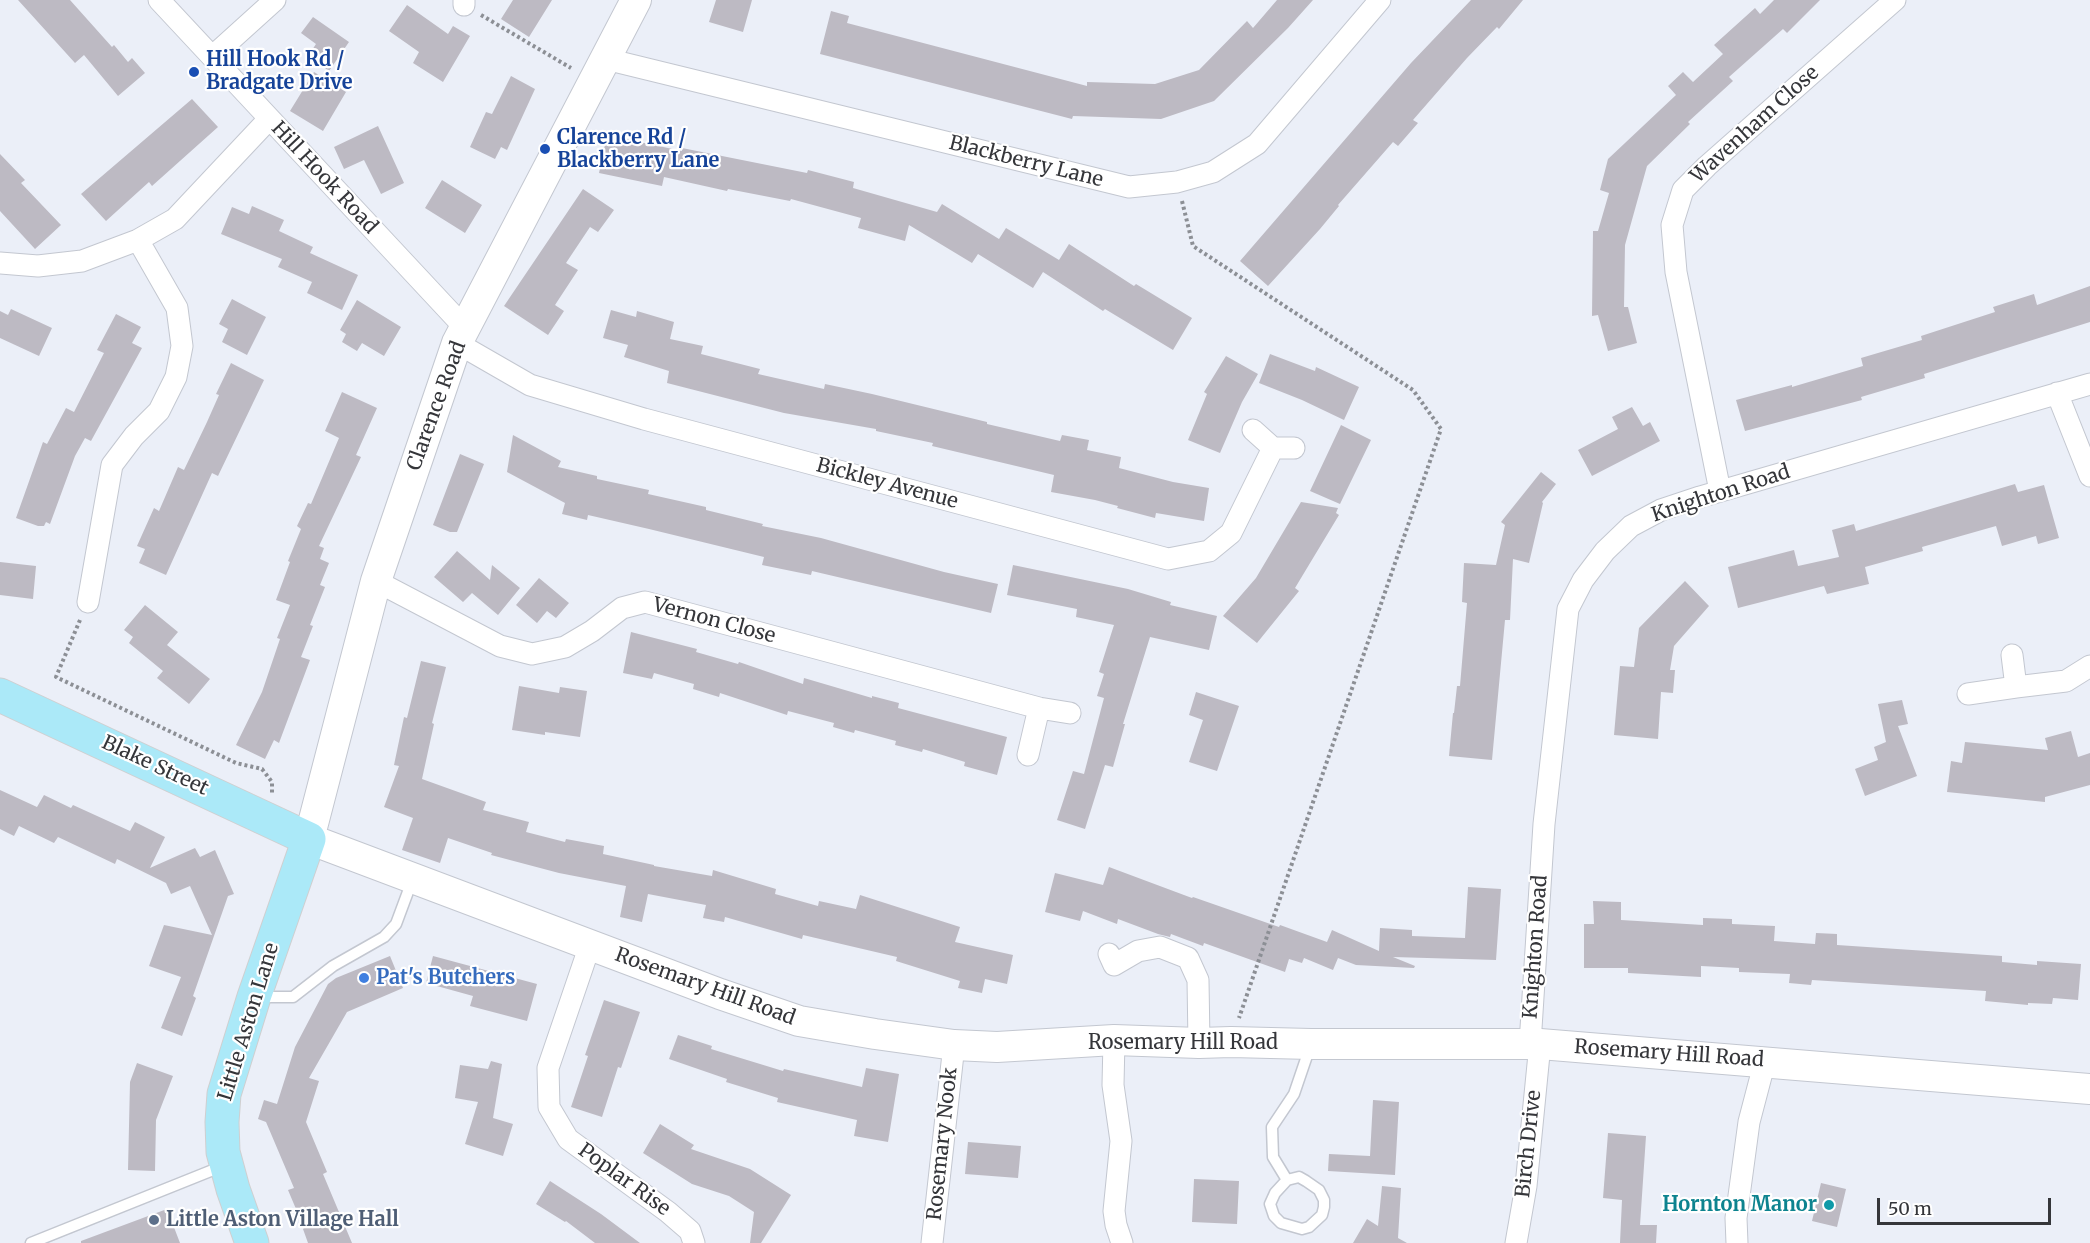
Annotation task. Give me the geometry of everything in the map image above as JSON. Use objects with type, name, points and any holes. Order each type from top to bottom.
[{"type":"main road","name":"Clarence Road","points":[[309,839],[376,581],[461,336],[636,0]]},
{"type":"main road","name":"Blake Street","points":[[0,695],[309,839]]},
{"type":"main road","name":"Rosemary Hill Road","points":[[309,839],[799,1021],[954,1045],[997,1047],[1114,1040],[1199,1043],[1535,1044],[2090,1089]]},
{"type":"main road","name":"Little Aston Lane","points":[[252,1243],[223,1152],[224,1094],[254,997],[309,839]]},
{"type":"street","name":"Hill Hook Road","points":[[159,0],[213,56],[461,336]]},
{"type":"street","points":[[213,56],[275,0]]},
{"type":"street","name":"Blackberry Lane","points":[[600,70],[1129,187],[1177,182],[1213,172],[1257,144],[1380,0]]},
{"type":"street","name":"Wavenham Close","points":[[1720,491],[1676,272],[1672,225],[1683,190],[1707,166],[1896,0]]},
{"type":"street","points":[[0,263],[38,266],[82,261],[138,240],[176,219],[269,119]]},
{"type":"street","points":[[87,602],[112,465],[134,436],[159,411],[176,377],[182,346],[177,308],[138,240]]},
{"type":"street","name":"Bickley Avenue","points":[[461,336],[530,385],[644,419],[1168,559],[1209,551],[1231,533],[1273,448]]},
{"type":"street","name":"Knighton Road","points":[[1535,1044],[1544,824],[1568,609],[1583,580],[1605,551],[1631,526],[1661,510],[2090,384]]},
{"type":"street","points":[[2057,393],[2090,476]]},
{"type":"street","points":[[1253,430],[1273,448],[1294,448]]},
{"type":"street","name":"Vernon Close","points":[[376,581],[500,646],[532,654],[565,647],[592,631],[621,608],[645,602],[1039,708],[1070,713]]},
{"type":"street","points":[[2012,656],[2016,687]]},
{"type":"street","points":[[1968,694],[2066,681],[2090,666]]},
{"type":"street","points":[[1028,755],[1039,708]]},
{"type":"street","name":"Poplar Rise","points":[[590,945],[548,1068],[549,1107],[568,1139],[668,1212],[690,1231],[694,1243]]},
{"type":"street","points":[[1109,954],[1114,965],[1138,951],[1160,947],[1188,958],[1198,980],[1199,1043]]},
{"type":"street","points":[[1114,1040],[1113,1085],[1121,1141],[1114,1211],[1122,1243]]},
{"type":"street","name":"Birch Drive","points":[[1516,1243],[1526,1186],[1535,1044]]},
{"type":"street","name":"Rosemary Nook","points":[[932,1243],[954,1045]]},
{"type":"street","points":[[1737,1243],[1736,1218],[1749,1122],[1765,1061]]},
{"type":"lane","points":[[254,997],[293,998],[333,966],[384,937],[396,924],[413,878]]},
{"type":"lane","points":[[1287,1180],[1273,1157],[1272,1127],[1294,1094],[1311,1044]]},
{"type":"lane","points":[[31,1243],[226,1165]]},
{"type":"lane","points":[[1299,1177],[1319,1190],[1324,1207],[1322,1215],[1309,1227],[1302,1229],[1290,1227],[1281,1223],[1274,1216],[1270,1204],[1275,1193],[1287,1180],[1299,1177]]},
{"type":"path","points":[[464,2],[600,70]]},
{"type":"path","points":[[1177,182],[1193,246],[1413,390],[1441,429],[1232,1042]]},
{"type":"path","points":[[87,602],[56,677],[236,763],[262,769],[272,782],[274,822]]},
{"type":"building","points":[[18,0],[70,0],[112,47],[114,45],[128,62],[132,58],[145,73],[118,96],[84,55],[75,63]]},
{"type":"building","points":[[513,0],[552,0],[529,37],[501,19]]},
{"type":"building","points":[[716,0],[752,0],[743,32],[709,22]]},
{"type":"building","points":[[1277,0],[1313,0],[1214,101],[1161,119],[1073,116],[1072,119],[820,54],[831,11],[849,16],[847,23],[1087,86],[1087,82],[1155,84],[1199,70],[1247,21],[1253,28]]},
{"type":"building","points":[[1471,0],[1523,0],[1499,29],[1497,27],[1467,58],[1413,120],[1418,123],[1398,146],[1393,142],[1320,229],[1268,286],[1240,261],[1411,63]]},
{"type":"building","points":[[1774,0],[1820,0],[1787,33],[1783,29],[1729,77],[1733,81],[1688,122],[1690,124],[1647,166],[1625,245],[1624,307],[1628,307],[1637,343],[1608,351],[1598,315],[1592,316],[1593,231],[1598,231],[1609,193],[1600,190],[1608,159],[1676,95],[1668,86],[1683,72],[1693,82],[1723,54],[1714,45],[1755,8],[1760,14]]},
{"type":"building","points":[[407,5],[448,34],[453,26],[470,36],[443,82],[413,63],[419,52],[389,31]]},
{"type":"building","points":[[313,17],[349,42],[329,71],[308,56],[316,44],[301,33]]},
{"type":"building","points":[[314,72],[346,92],[323,131],[290,111]]},
{"type":"building","points":[[511,76],[535,89],[507,150],[501,147],[495,159],[470,147],[486,112],[492,114]]},
{"type":"building","points":[[192,99],[218,127],[152,186],[149,182],[106,221],[81,194]]},
{"type":"building","points":[[378,126],[404,183],[381,194],[364,160],[344,169],[334,147]]},
{"type":"building","points":[[607,135],[807,173],[808,170],[854,182],[853,188],[937,212],[942,204],[999,239],[1006,228],[1059,260],[1069,244],[1134,286],[1136,284],[1192,318],[1173,350],[1105,309],[1103,311],[1043,272],[1033,288],[978,254],[972,263],[909,225],[905,241],[858,228],[861,218],[791,199],[790,201],[728,189],[727,191],[664,177],[662,186],[599,173]]},
{"type":"building","points":[[0,154],[25,180],[21,183],[61,225],[35,249],[0,211]]},
{"type":"building","points":[[442,180],[482,205],[465,233],[425,208]]},
{"type":"building","points":[[583,189],[614,210],[598,232],[590,227],[566,263],[578,270],[555,305],[564,311],[548,335],[504,306]]},
{"type":"building","points":[[252,206],[284,220],[279,231],[313,247],[310,253],[358,275],[342,310],[307,293],[312,282],[278,267],[282,259],[221,234],[232,207],[249,214]]},
{"type":"building","points":[[2090,286],[2090,322],[1924,374],[1925,378],[1861,397],[1862,400],[1745,431],[1736,400],[1792,385],[1792,387],[1863,366],[1861,358],[1922,340],[1921,336],[1995,312],[1993,307],[2034,294],[2037,305]]},
{"type":"building","points":[[232,299],[266,317],[247,355],[222,342],[228,329],[219,324]]},
{"type":"building","points":[[357,300],[401,327],[384,356],[362,343],[357,351],[342,342],[346,334],[340,330]]},
{"type":"building","points":[[11,309],[52,328],[39,356],[0,338],[0,311],[8,315]]},
{"type":"building","points":[[611,310],[636,317],[637,311],[674,322],[670,339],[703,346],[701,354],[760,369],[758,374],[824,389],[825,384],[872,394],[1060,441],[1062,435],[1089,440],[1087,450],[1121,457],[1119,468],[1173,482],[1209,488],[1204,521],[1156,513],[1155,518],[1095,500],[1051,492],[1054,475],[932,446],[933,443],[876,431],[876,429],[784,413],[667,383],[669,371],[624,357],[628,345],[603,338]]},
{"type":"building","points":[[116,314],[141,327],[132,343],[142,348],[91,441],[85,438],[75,456],[50,524],[46,522],[44,526],[38,526],[16,518],[43,442],[47,444],[66,408],[74,412],[104,353],[97,350]]},
{"type":"building","points":[[1270,354],[1315,371],[1316,367],[1359,387],[1344,420],[1259,383]]},
{"type":"building","points":[[1226,356],[1258,374],[1242,402],[1220,453],[1188,440],[1207,394],[1204,392]]},
{"type":"building","points":[[231,363],[264,380],[218,476],[212,473],[166,575],[139,563],[145,549],[137,546],[154,508],[159,511],[178,467],[184,470],[219,395],[216,394]]},
{"type":"building","points":[[342,392],[377,408],[356,455],[361,457],[319,546],[324,548],[320,559],[329,563],[320,585],[325,587],[310,625],[313,626],[301,657],[310,660],[279,743],[274,740],[265,759],[236,745],[262,692],[280,639],[277,638],[290,605],[276,600],[301,529],[297,526],[308,503],[311,504],[339,438],[325,431]]},
{"type":"building","points":[[1632,407],[1643,426],[1650,422],[1660,441],[1592,476],[1578,450],[1618,429],[1612,417]]},
{"type":"building","points":[[1341,425],[1371,440],[1340,504],[1310,491]]},
{"type":"building","points":[[513,435],[561,461],[558,467],[597,476],[597,479],[649,490],[648,494],[706,507],[706,510],[763,524],[762,526],[821,538],[944,572],[998,584],[991,613],[812,571],[811,575],[762,565],[764,557],[649,529],[588,515],[587,520],[562,514],[565,503],[507,472]]},
{"type":"building","points":[[460,454],[484,464],[457,532],[450,532],[433,525]]},
{"type":"building","points":[[1541,472],[1556,484],[1542,502],[1529,563],[1513,559],[1510,620],[1505,620],[1492,760],[1449,756],[1457,686],[1460,686],[1467,603],[1462,602],[1464,563],[1496,565],[1505,525],[1501,522]]},
{"type":"building","points":[[2015,484],[2018,492],[2044,485],[2059,538],[2038,544],[2036,536],[2002,546],[1996,526],[1922,547],[1923,551],[1865,567],[1869,584],[1827,594],[1824,586],[1738,608],[1728,567],[1794,550],[1798,566],[1839,557],[1832,530],[1854,524],[1856,531]]},
{"type":"building","points":[[1301,502],[1338,508],[1336,513],[1339,515],[1295,588],[1299,591],[1257,643],[1223,616],[1256,578]]},
{"type":"building","points":[[457,551],[490,580],[492,565],[520,588],[498,615],[472,593],[463,602],[434,577]]},
{"type":"building","points":[[0,562],[36,566],[33,599],[0,595]]},
{"type":"building","points":[[1013,565],[1128,589],[1171,602],[1170,605],[1217,616],[1209,650],[1150,637],[1123,724],[1125,724],[1113,767],[1105,765],[1085,829],[1057,820],[1073,771],[1084,774],[1104,698],[1097,696],[1104,674],[1099,672],[1114,625],[1076,617],[1077,609],[1007,595]]},
{"type":"building","points":[[539,578],[569,603],[556,618],[547,611],[537,623],[516,605]]},
{"type":"building","points":[[1685,581],[1709,606],[1674,646],[1670,670],[1675,670],[1673,693],[1661,692],[1658,739],[1614,735],[1620,666],[1634,667],[1639,628]]},
{"type":"building","points":[[145,605],[178,632],[167,645],[210,679],[189,704],[157,678],[163,671],[129,643],[133,637],[124,630]]},
{"type":"building","points":[[631,632],[697,649],[696,652],[738,664],[739,662],[803,684],[804,678],[872,698],[872,696],[899,703],[898,708],[1007,737],[997,775],[964,766],[965,762],[923,749],[922,752],[895,745],[896,741],[855,730],[854,733],[833,727],[834,723],[788,711],[787,715],[720,693],[719,697],[693,689],[694,684],[654,673],[652,679],[623,673]]},
{"type":"building","points":[[421,661],[446,667],[432,723],[434,724],[422,779],[486,802],[483,810],[529,822],[526,832],[565,842],[566,839],[604,846],[603,854],[712,876],[713,870],[776,889],[775,894],[818,906],[819,901],[856,909],[860,895],[960,927],[955,942],[1013,955],[1007,984],[985,979],[982,993],[958,988],[960,981],[896,961],[897,957],[803,935],[802,939],[725,917],[724,922],[703,918],[706,905],[648,894],[642,922],[620,917],[626,886],[559,873],[491,855],[492,853],[448,838],[440,863],[402,850],[413,818],[384,807],[399,766],[394,765],[404,717],[407,718]]},
{"type":"building","points":[[519,686],[559,693],[560,687],[587,691],[580,737],[512,730]]},
{"type":"building","points":[[1196,692],[1239,706],[1217,771],[1189,762],[1203,720],[1189,715]]},
{"type":"building","points":[[1902,700],[1908,724],[1898,726],[1917,776],[1865,796],[1855,769],[1878,760],[1874,747],[1886,742],[1878,704]]},
{"type":"building","points":[[2071,731],[2078,757],[2090,753],[2090,785],[2045,797],[2045,802],[1947,792],[1951,761],[1962,763],[1965,742],[2048,750],[2045,738]]},
{"type":"building","points":[[0,790],[37,807],[44,795],[71,808],[73,805],[130,831],[135,822],[165,837],[150,868],[195,848],[200,857],[215,850],[234,894],[228,896],[193,996],[196,998],[182,1036],[161,1028],[181,977],[149,966],[164,925],[212,935],[190,886],[171,894],[166,883],[117,859],[115,864],[58,837],[54,843],[19,826],[14,836],[0,829]]},
{"type":"building","points":[[1109,867],[1192,898],[1327,942],[1332,930],[1379,951],[1380,928],[1412,930],[1412,936],[1465,938],[1468,887],[1501,889],[1496,960],[1393,957],[1415,966],[1414,968],[1356,965],[1338,958],[1333,970],[1304,958],[1302,963],[1289,959],[1285,972],[1204,943],[1203,946],[1171,934],[1170,937],[1158,934],[1118,919],[1117,924],[1083,911],[1080,921],[1045,912],[1055,873],[1103,885]]},
{"type":"building","points":[[1593,901],[1621,902],[1621,920],[1703,925],[1703,918],[1732,919],[1732,924],[1775,926],[1774,941],[1815,944],[1816,933],[1837,934],[1837,945],[2002,956],[2002,962],[2037,965],[2037,961],[2081,964],[2078,1000],[2053,998],[2052,1004],[2028,1003],[2028,1005],[1985,1001],[1986,991],[1812,980],[1811,985],[1789,983],[1790,974],[1739,972],[1739,968],[1701,966],[1701,977],[1628,973],[1628,968],[1584,968],[1584,924],[1594,924]]},
{"type":"building","points":[[390,956],[403,988],[347,1012],[309,1078],[319,1081],[306,1122],[327,1172],[323,1174],[352,1243],[308,1243],[288,1190],[294,1188],[266,1122],[258,1119],[264,1100],[277,1104],[295,1047],[328,984],[336,978]]},
{"type":"building","points":[[433,956],[537,984],[527,1021],[470,1006],[473,996],[426,983]]},
{"type":"building","points":[[604,1000],[640,1012],[621,1068],[618,1067],[602,1117],[571,1107],[588,1056],[585,1055]]},
{"type":"building","points":[[678,1035],[712,1046],[711,1049],[783,1071],[784,1069],[862,1087],[866,1068],[899,1074],[888,1142],[854,1136],[857,1120],[777,1102],[778,1098],[726,1082],[727,1079],[669,1059]]},
{"type":"building","points":[[491,1061],[502,1064],[493,1118],[513,1124],[503,1156],[465,1144],[478,1102],[455,1098],[460,1065],[488,1069]]},
{"type":"building","points":[[137,1063],[173,1076],[156,1120],[155,1171],[128,1170],[130,1082]]},
{"type":"building","points":[[1373,1100],[1399,1102],[1395,1175],[1328,1171],[1329,1154],[1370,1156]]},
{"type":"building","points":[[660,1124],[694,1145],[691,1149],[750,1169],[791,1195],[761,1243],[750,1243],[754,1212],[729,1196],[692,1184],[643,1153]]},
{"type":"building","points":[[1608,1133],[1646,1136],[1640,1225],[1657,1225],[1656,1243],[1620,1243],[1622,1200],[1603,1198]]},
{"type":"building","points":[[968,1142],[1021,1146],[1018,1178],[965,1174]]},
{"type":"building","points":[[1194,1179],[1239,1181],[1237,1224],[1192,1222]]},
{"type":"building","points":[[550,1181],[640,1243],[595,1243],[566,1221],[536,1204]]},
{"type":"building","name":"Hornton Manor","points":[[1821,1183],[1846,1189],[1837,1227],[1812,1221]]},
{"type":"building","points":[[1382,1186],[1401,1188],[1398,1238],[1407,1243],[1353,1243],[1367,1219],[1378,1226]]},
{"type":"building","name":"Little Aston Village Hall","points":[[167,1209],[180,1243],[81,1243],[81,1241]]},
{"type":"place","name":"Hill Hook Rd / Bradgate Drive","points":[[194,72]]},
{"type":"place","name":"Clarence Rd / Blackberry Lane","points":[[545,149]]},
{"type":"place","name":"Pat's Butchers","points":[[364,978]]},
{"type":"place","name":"Hornton Manor","points":[[1829,1205]]},
{"type":"place","name":"Little Aston Village Hall","points":[[154,1220]]}]
